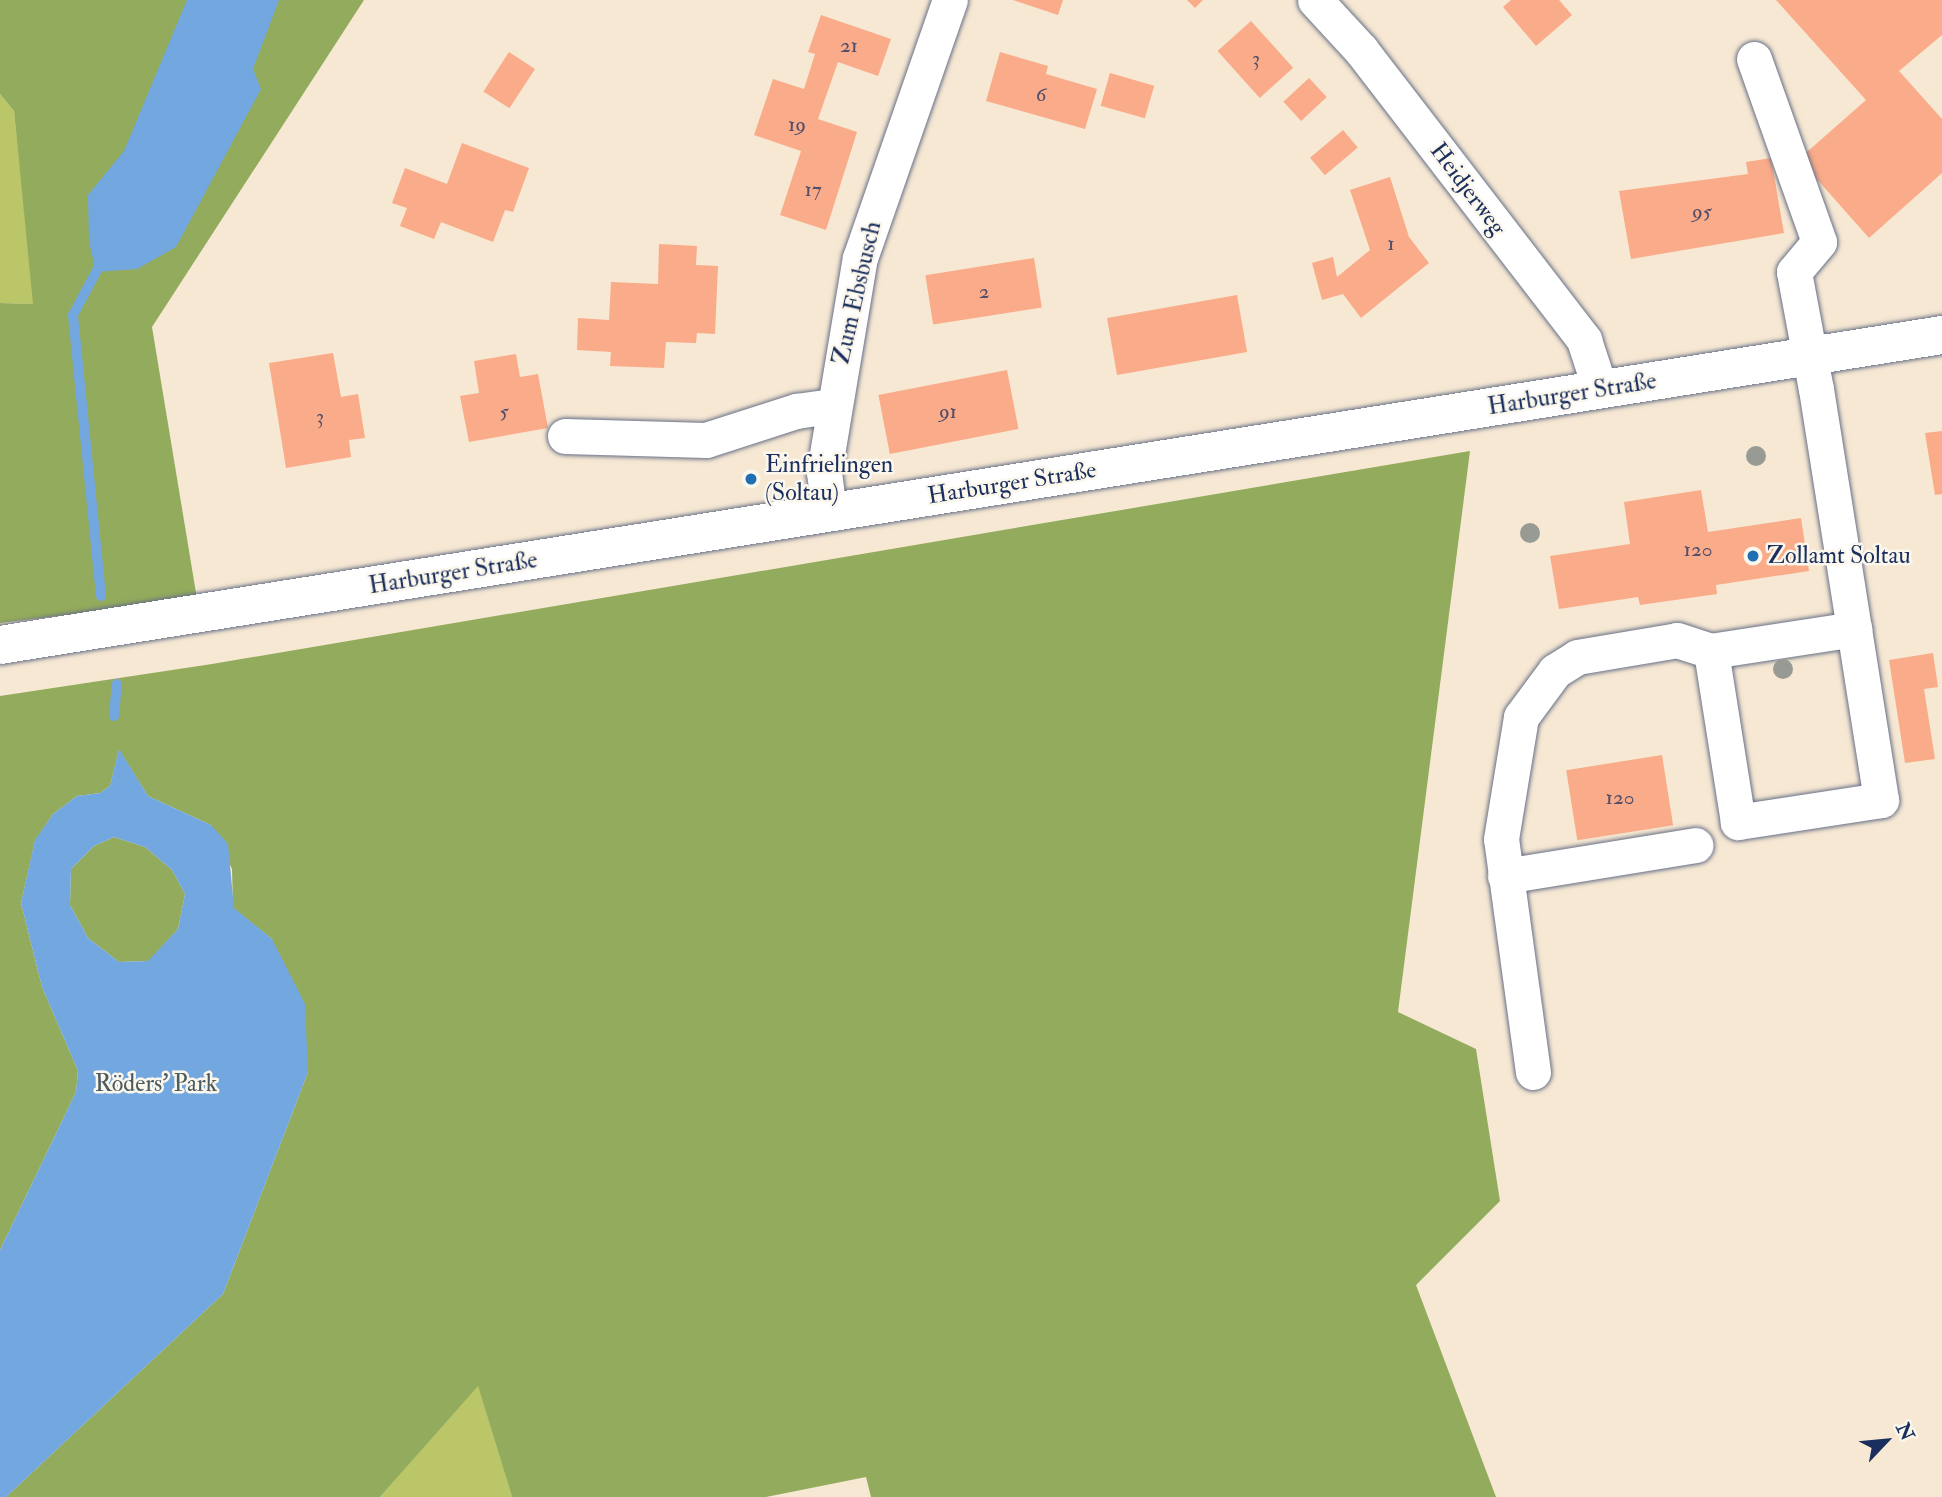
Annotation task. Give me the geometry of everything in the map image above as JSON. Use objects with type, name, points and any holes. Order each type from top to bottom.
[{"type":"main road","name":"Harburger Straße","points":[[0,645],[1942,335]]},
{"type":"street","name":"Zum Ebsbusch","points":[[830,512],[824,471],[832,406],[860,258],[950,0]]},
{"type":"street","name":"Heidjerweg","points":[[1315,0],[1361,50],[1584,340],[1601,389]]},
{"type":"street","points":[[1711,651],[1738,822],[1881,800],[1811,356],[1794,272],[1819,242],[1754,59]]},
{"type":"street","points":[[565,436],[706,440],[796,411],[832,406]]},
{"type":"street","points":[[1533,1072],[1501,839],[1515,733],[1521,717],[1555,671],[1577,657],[1677,640],[1711,651],[1854,629]]},
{"type":"street","points":[[1505,876],[1696,845]]},
{"type":"green space","points":[[0,0],[364,0],[152,327],[197,599],[0,623],[0,303],[33,304],[14,111],[0,94]]},
{"type":"green space","points":[[0,94],[14,111],[34,304],[0,303]]},
{"type":"green space","points":[[1470,451],[1398,1012],[1476,1049],[1500,1201],[1416,1285],[1496,1497],[871,1497],[866,1477],[766,1497],[512,1497],[478,1386],[380,1497],[6,1497],[223,1294],[308,1072],[272,939],[233,908],[232,869],[211,825],[148,796],[119,750],[110,786],[100,793],[77,796],[53,814],[35,841],[21,903],[42,987],[78,1071],[76,1092],[0,1250],[0,696],[212,664]]},
{"type":"green space","points":[[114,837],[145,847],[172,870],[185,894],[178,929],[149,961],[119,962],[88,938],[70,905],[71,869],[94,846]]},
{"type":"green space","points":[[478,1385],[512,1497],[380,1497]]},
{"type":"water","points":[[187,0],[279,0],[253,69],[261,89],[176,247],[137,269],[96,272],[89,242],[88,195],[124,151]]},
{"type":"water","points":[[119,749],[148,796],[211,825],[228,844],[234,908],[272,939],[305,1004],[308,1072],[223,1294],[6,1497],[0,1497],[0,1250],[76,1092],[78,1071],[42,987],[21,903],[35,840],[53,814],[77,796],[100,793],[110,786]],"holes":[[[114,837],[145,847],[172,870],[185,894],[178,929],[148,961],[119,962],[88,938],[70,905],[71,869],[94,846]]]},
{"type":"building","points":[[1013,0],[1063,0],[1058,15]]},
{"type":"building","points":[[1187,0],[1203,0],[1195,8]]},
{"type":"building","points":[[1511,0],[1559,0],[1572,15],[1536,46],[1503,7]]},
{"type":"building","points":[[1776,0],[1942,0],[1942,35],[1899,71],[1942,119],[1942,173],[1869,238],[1799,159],[1866,100]]},
{"type":"building","points":[[821,15],[891,39],[878,76],[838,62],[818,119],[857,132],[826,230],[780,215],[801,151],[754,135],[773,79],[804,89],[815,54],[808,52]]},
{"type":"building","points":[[1251,21],[1293,68],[1260,98],[1218,51]]},
{"type":"building","points":[[509,52],[535,69],[509,108],[483,91]]},
{"type":"building","points":[[1000,52],[1048,66],[1046,74],[1097,89],[1085,129],[986,101]]},
{"type":"building","points":[[1110,73],[1154,86],[1145,118],[1101,106]]},
{"type":"building","points":[[1309,78],[1327,97],[1301,121],[1283,102]]},
{"type":"building","points":[[1343,130],[1358,148],[1325,175],[1310,158]]},
{"type":"building","points":[[462,143],[529,168],[513,212],[505,210],[493,242],[441,222],[434,239],[400,226],[407,208],[392,203],[405,168],[447,184]]},
{"type":"building","points":[[1771,158],[1784,233],[1631,259],[1619,191],[1748,174],[1746,162]]},
{"type":"building","points":[[1390,177],[1409,237],[1429,263],[1361,318],[1343,294],[1322,300],[1312,263],[1333,257],[1337,277],[1370,250],[1350,190]]},
{"type":"building","points":[[659,244],[697,246],[696,265],[718,266],[715,334],[697,333],[696,343],[666,342],[664,368],[610,366],[611,352],[577,350],[578,318],[609,320],[611,282],[658,284]]},
{"type":"building","points":[[1034,258],[1042,307],[933,325],[925,275]]},
{"type":"building","points":[[1237,295],[1247,352],[1117,375],[1107,318]]},
{"type":"building","points":[[333,353],[341,397],[358,394],[365,438],[349,440],[351,457],[286,468],[269,363]]},
{"type":"building","points":[[516,354],[520,377],[538,374],[548,428],[469,442],[460,396],[479,393],[474,361]]},
{"type":"building","points":[[1007,370],[1018,429],[890,454],[878,395]]},
{"type":"building","points":[[1942,431],[1942,494],[1935,495],[1925,433]]},
{"type":"building","points":[[1701,490],[1708,532],[1801,518],[1809,571],[1716,585],[1717,594],[1640,605],[1638,597],[1559,609],[1550,556],[1630,544],[1624,502]]},
{"type":"building","points":[[1933,653],[1938,687],[1924,689],[1935,759],[1905,763],[1889,660]]},
{"type":"building","points":[[1662,755],[1673,825],[1577,840],[1566,770]]},
{"type":"waterway","points":[[101,596],[73,315],[102,261]]},
{"type":"waterway","points":[[114,716],[117,684]]},
{"type":"place","name":"Einfrielingen (Soltau)","points":[[751,479]]},
{"type":"place","name":"Zollamt Soltau","points":[[1753,556]]},
{"type":"park label","name":"Röders’ Park","points":[[156,1084]]}]
